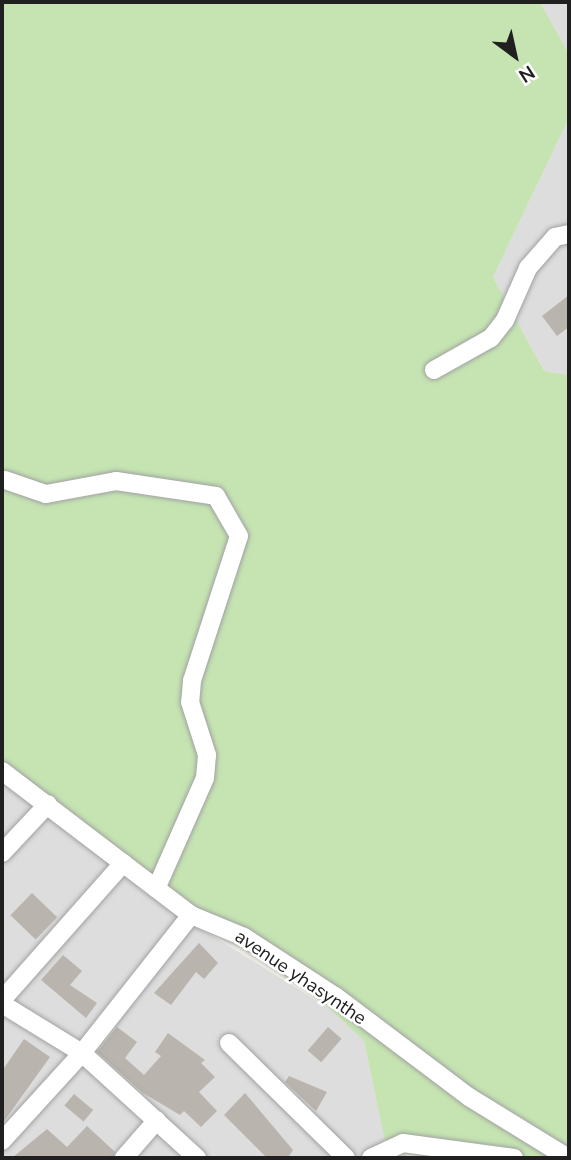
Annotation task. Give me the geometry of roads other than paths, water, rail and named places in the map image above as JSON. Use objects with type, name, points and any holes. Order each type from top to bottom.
[{"type":"street","points":[[434,370],[491,338],[505,320],[528,268],[555,237],[569,234]]},
{"type":"street","points":[[2,461],[4,481],[46,494],[116,481],[216,496],[239,536],[192,681],[190,702],[207,755],[205,778],[156,889]]},
{"type":"street","name":"avenue yhasynthe","points":[[2,771],[191,915],[244,937],[335,996],[469,1097],[568,1158]]},
{"type":"street","points":[[2,853],[48,804]]},
{"type":"street","points":[[123,863],[2,1002],[82,1053],[197,1158]]},
{"type":"street","points":[[2,1141],[82,1053],[191,915]]},
{"type":"street","points":[[229,1043],[346,1158]]},
{"type":"street","points":[[124,1158],[157,1120]]},
{"type":"street","points":[[370,1158],[403,1143],[514,1158]]}]
